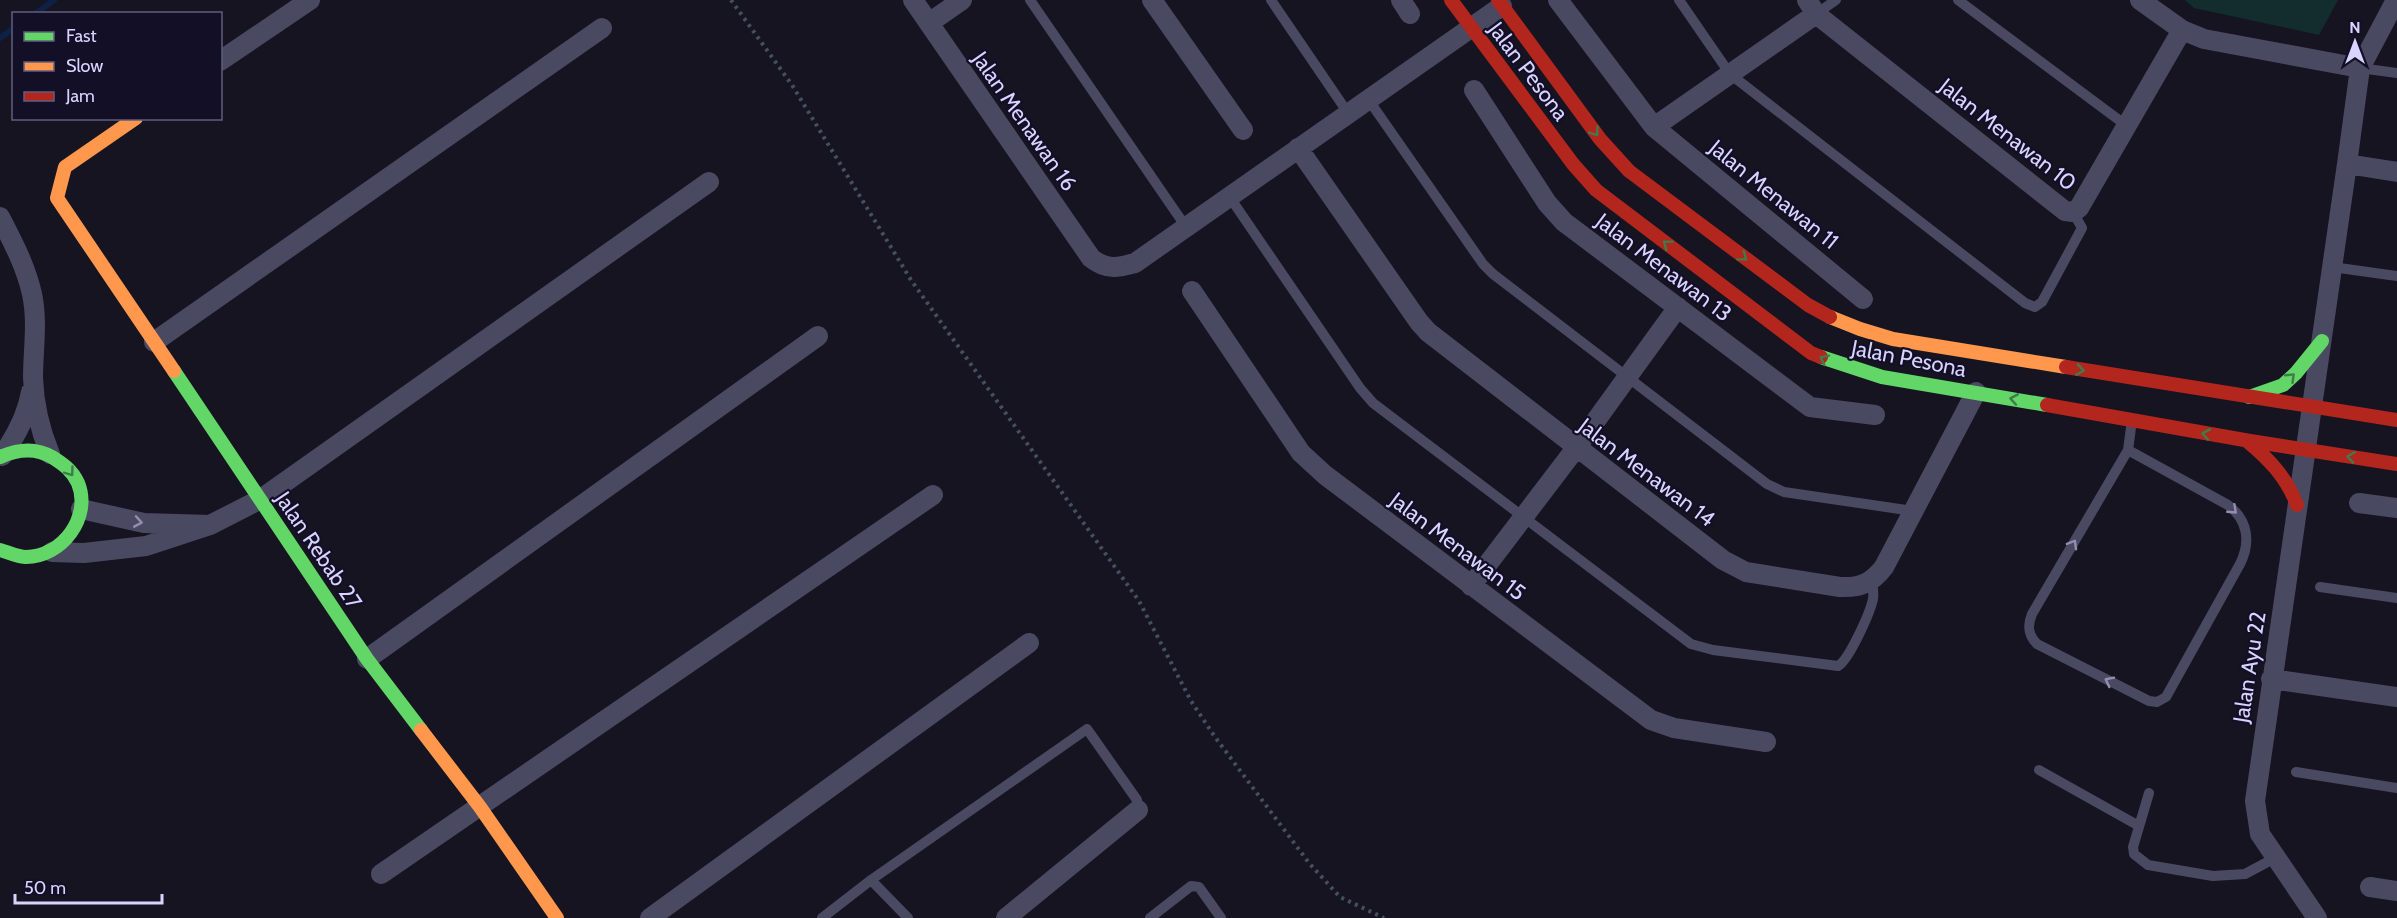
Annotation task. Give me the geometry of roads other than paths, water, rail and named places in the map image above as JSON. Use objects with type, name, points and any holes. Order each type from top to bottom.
[{"type":"street","points":[[222,60],[310,0]]},
{"type":"street","name":"Jalan Menawan 16","points":[[913,0],[1091,258],[1102,266],[1118,268],[1135,262],[1186,227]]},
{"type":"street","points":[[929,24],[962,0]]},
{"type":"street","points":[[1152,0],[1242,130]]},
{"type":"street","name":"Jalan Pesona","points":[[1451,0],[1573,164],[1596,190],[1811,353],[1836,365],[1868,374],[2246,441],[2397,464]]},
{"type":"street","name":"Jalan Menawan 11","points":[[1558,0],[1654,127],[1863,299]]},
{"type":"street","points":[[2140,0],[2182,30],[2204,39],[2360,68],[2396,0]]},
{"type":"street","points":[[1186,227],[1471,28],[1500,3]]},
{"type":"street","name":"Jalan Pesona","points":[[1500,3],[1600,139],[1629,171],[1808,305],[1829,318],[1862,332],[1893,339],[2248,398],[2397,420]]},
{"type":"street","points":[[1654,127],[1730,74],[1812,7]]},
{"type":"street","name":"Jalan Menawan 10","points":[[1812,7],[2065,210],[2073,212],[2079,208],[2182,30]]},
{"type":"street","points":[[154,342],[602,28]]},
{"type":"street","name":"Jalan Ayu 22","points":[[2317,918],[2260,834],[2255,801],[2360,68]]},
{"type":"street","name":"Jalan Menawan 13","points":[[1474,90],[1555,213],[1575,230],[1810,407],[1875,415]]},
{"type":"street","name":"Jalan Rebab 27","points":[[133,120],[65,167],[57,198],[367,659],[480,807],[557,918]]},
{"type":"street","name":"Jalan Menawan 14","points":[[1299,148],[1424,327],[1576,448],[1734,568],[1746,572],[1840,587],[1853,587],[1872,581]]},
{"type":"street","points":[[2347,164],[2397,172]]},
{"type":"street","points":[[52,552],[84,553],[146,546],[210,525],[261,499],[709,182]]},
{"type":"street","points":[[0,217],[23,266],[32,295],[36,330],[33,377],[23,419],[14,438],[1,456]]},
{"type":"street","name":"Jalan Menawan 15","points":[[1192,291],[1301,453],[1325,475],[1651,720],[1674,728],[1766,742]]},
{"type":"street","points":[[1471,586],[1576,448],[1678,308]]},
{"type":"street","points":[[367,659],[818,336]]},
{"type":"street","points":[[2248,398],[2283,384],[2296,373],[2322,341]]},
{"type":"street","points":[[33,377],[38,417],[50,454]]},
{"type":"street","points":[[1872,581],[1884,567],[1976,392]]},
{"type":"street","points":[[2246,441],[2273,463],[2289,486],[2297,505]]},
{"type":"street","points":[[0,550],[19,557],[41,556],[52,552],[61,546],[75,530],[81,509],[81,498],[74,477],[68,468],[50,454],[31,450],[11,452],[1,456]]},
{"type":"street","points":[[381,874],[933,495]]},
{"type":"street","points":[[2359,502],[2397,508]]},
{"type":"street","points":[[81,509],[144,523],[210,525]]},
{"type":"street","points":[[650,918],[1029,643]]},
{"type":"street","points":[[2271,679],[2397,697]]},
{"type":"street","points":[[1006,918],[1138,810]]},
{"type":"street","points":[[2370,887],[2397,891]]},
{"type":"lane","points":[[1030,0],[1186,227]]},
{"type":"lane","points":[[1271,0],[1348,113]]},
{"type":"lane","points":[[1679,0],[1730,74],[2016,296],[2035,308],[2042,302],[2082,228],[2073,212]]},
{"type":"lane","points":[[1812,7],[1836,0]]},
{"type":"lane","points":[[1958,0],[2127,126]]},
{"type":"lane","points":[[2360,68],[2397,73]]},
{"type":"lane","points":[[1368,99],[1488,269],[1776,489],[1913,511]]},
{"type":"lane","points":[[1229,196],[1366,397],[1691,644],[1700,648],[1838,666],[1846,657],[1871,606],[1872,581]]},
{"type":"lane","points":[[2332,267],[2397,276]]},
{"type":"lane","points":[[2128,450],[2228,505],[2239,515],[2247,534],[2244,555],[2240,564],[2166,697],[2157,702],[2149,701],[2037,644],[2029,631],[2032,614],[2128,450],[2132,420]]},
{"type":"lane","points":[[2320,587],[2397,598]]},
{"type":"lane","points":[[822,918],[871,880],[1087,729],[1137,800],[1138,810]]},
{"type":"lane","points":[[2039,770],[2139,826]]},
{"type":"lane","points":[[2296,772],[2397,788]]},
{"type":"lane","points":[[2149,793],[2133,847],[2134,854],[2148,865],[2213,876],[2230,876],[2245,874],[2276,858]]},
{"type":"lane","points":[[871,880],[908,918]]},
{"type":"lane","points":[[1150,918],[1191,886],[1199,887],[1221,918]]},
{"type":"waterway","points":[[38,12],[54,0]]},
{"type":"waterway","points":[[0,38],[12,29]]}]
